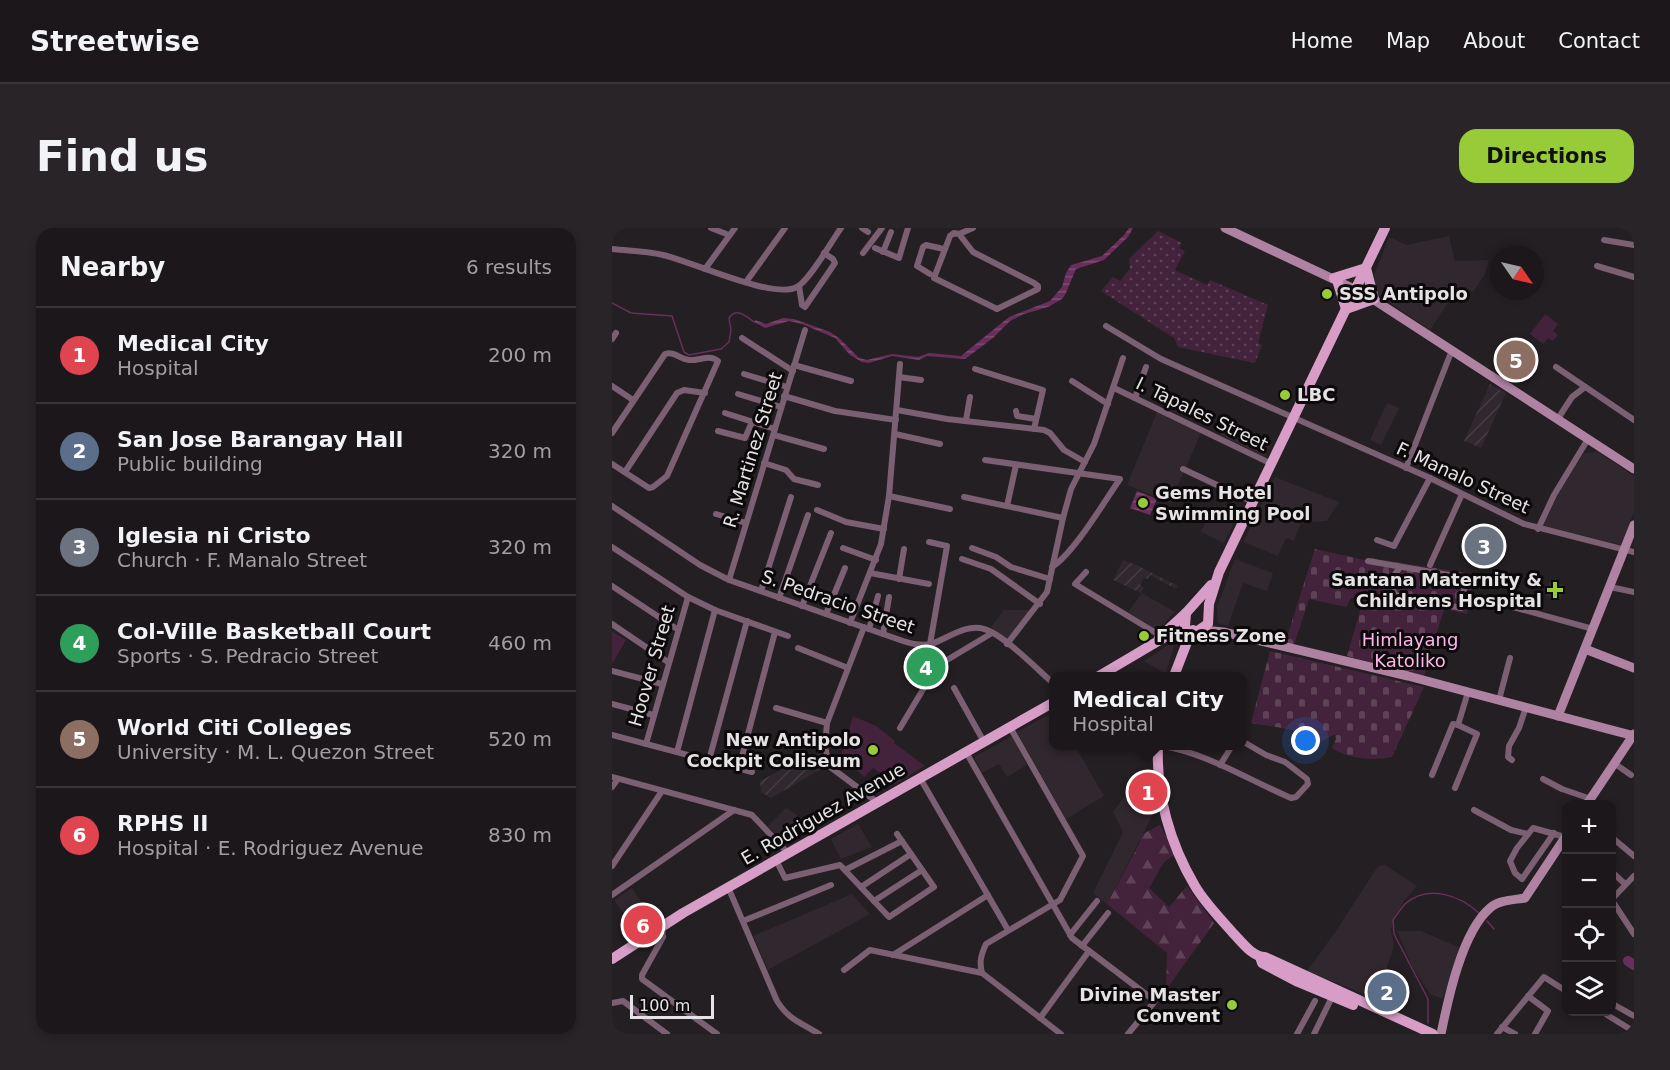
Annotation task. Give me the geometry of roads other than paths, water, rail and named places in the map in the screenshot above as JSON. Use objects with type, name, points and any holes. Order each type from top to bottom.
[{"type":"main road","points":[[1225,228],[1374,299],[1634,469]]},
{"type":"main road","points":[[1175,672],[1192,624],[1254,502],[1385,228]]},
{"type":"main road","points":[[1335,279],[1366,268]]},
{"type":"main road","points":[[1366,268],[1374,299]]},
{"type":"main road","points":[[1335,279],[1346,309]]},
{"type":"main road","points":[[1346,309],[1374,299]]},
{"type":"main road","points":[[1558,716],[1634,525]]},
{"type":"main road","points":[[1137,655],[1161,636],[1192,624],[1208,624],[1209,604],[1219,573]]},
{"type":"main road","points":[[1106,672],[1192,624],[1204,609],[1213,625],[1223,632]]},
{"type":"main road","points":[[1192,624],[1399,674],[1634,735],[1590,800]]},
{"type":"main road","points":[[1585,649],[1634,668]]},
{"type":"main road","name":"E. Rodriguez Avenue","points":[[612,959],[728,887],[1049,704]]},
{"type":"main road","points":[[1158,750],[1163,807],[1185,870],[1218,916],[1246,946],[1260,957],[1262,963],[1418,1034]]},
{"type":"main road","points":[[1441,1034],[1456,970],[1478,924],[1490,908],[1525,898],[1562,842]]},
{"type":"main road","points":[[1260,957],[1265,957],[1433,1034]]},
{"type":"street","points":[[711,228],[729,235]]},
{"type":"street","points":[[705,269],[735,228]]},
{"type":"street","points":[[746,282],[785,228]]},
{"type":"street","points":[[612,249],[664,255],[774,290],[787,290],[799,286],[806,280],[841,228]]},
{"type":"street","points":[[862,228],[868,232]]},
{"type":"street","points":[[863,253],[882,228]]},
{"type":"street","points":[[875,248],[899,258],[908,228]]},
{"type":"street","points":[[932,276],[947,240],[956,232],[973,228]]},
{"type":"street","points":[[883,252],[891,232]]},
{"type":"street","points":[[944,249],[924,246],[914,266],[997,309],[1038,289],[1034,283],[973,252],[956,232]]},
{"type":"street","points":[[1604,240],[1634,245]]},
{"type":"street","points":[[799,286],[802,305],[805,307],[835,263],[824,253]]},
{"type":"street","points":[[1597,266],[1634,278]]},
{"type":"street","name":"F. Manalo Street","points":[[1106,326],[1161,359],[1295,417],[1538,529],[1634,552]]},
{"type":"street","name":"R. Martinez Street","points":[[729,580],[805,330]]},
{"type":"street","points":[[742,338],[794,368],[851,381]]},
{"type":"street","points":[[1406,468],[1452,350]]},
{"type":"street","points":[[612,464],[649,488],[667,476],[718,361],[713,358],[688,360],[674,352],[665,354],[613,428]]},
{"type":"street","points":[[1114,388],[1123,358]]},
{"type":"street","points":[[850,622],[876,560],[884,529],[900,364]]},
{"type":"street","points":[[1135,398],[1146,367]]},
{"type":"street","points":[[1556,367],[1634,420]]},
{"type":"street","points":[[975,369],[1043,390],[1034,429]]},
{"type":"street","points":[[744,374],[788,387]]},
{"type":"street","points":[[899,377],[921,380]]},
{"type":"street","points":[[1072,381],[1108,404]]},
{"type":"street","points":[[612,386],[633,400]]},
{"type":"street","points":[[1557,420],[1572,397],[1585,387]]},
{"type":"street","name":"I. Tapales Street","points":[[1007,644],[1047,592],[1063,518],[1078,474],[1094,444],[1114,388],[1272,464]]},
{"type":"street","points":[[625,472],[678,393],[684,390],[705,393]]},
{"type":"street","points":[[738,394],[781,407]]},
{"type":"street","points":[[784,396],[835,411],[896,420]]},
{"type":"street","points":[[966,420],[970,397]]},
{"type":"street","points":[[897,410],[1050,433],[1064,450],[1085,462]]},
{"type":"street","points":[[1016,411],[1017,416],[1036,419]]},
{"type":"street","points":[[725,413],[824,449]]},
{"type":"street","points":[[718,431],[745,438],[752,422]]},
{"type":"street","points":[[895,434],[940,444]]},
{"type":"street","points":[[1538,529],[1554,495],[1588,440]]},
{"type":"street","points":[[985,460],[1120,479],[1070,549],[1059,563],[1052,567]]},
{"type":"street","points":[[764,463],[786,470],[794,479],[818,485]]},
{"type":"street","points":[[1007,506],[1016,465]]},
{"type":"street","points":[[1183,469],[1254,502]]},
{"type":"street","points":[[1377,540],[1394,546],[1430,478]]},
{"type":"street","points":[[1430,565],[1462,494]]},
{"type":"street","points":[[889,496],[950,509]]},
{"type":"street","points":[[761,591],[790,497]]},
{"type":"street","points":[[964,497],[1063,518]]},
{"type":"street","name":"S. Pedracio Street","points":[[612,506],[700,566],[729,580],[883,634],[916,645],[930,644],[974,628],[984,628],[992,633]]},
{"type":"street","points":[[817,510],[846,522],[884,529]]},
{"type":"street","points":[[716,514],[746,523]]},
{"type":"street","points":[[779,598],[808,515]]},
{"type":"street","points":[[802,606],[831,532]]},
{"type":"street","points":[[928,542],[947,546],[930,644]]},
{"type":"street","points":[[612,547],[688,597],[715,610],[788,636]]},
{"type":"street","points":[[843,548],[876,560]]},
{"type":"street","points":[[972,548],[996,557],[1011,567],[1050,579]]},
{"type":"street","points":[[899,579],[904,549]]},
{"type":"street","points":[[962,559],[991,569],[1040,604]]},
{"type":"street","points":[[1368,561],[1466,578],[1461,608],[1396,595],[1394,592]]},
{"type":"street","points":[[1390,582],[1400,567]]},
{"type":"street","points":[[826,614],[845,568]]},
{"type":"street","points":[[1086,572],[1075,584],[1161,636]]},
{"type":"street","points":[[870,573],[929,584]]},
{"type":"street","points":[[612,586],[677,629]]},
{"type":"street","points":[[1610,587],[1634,592]]},
{"type":"street","points":[[877,802],[829,766],[825,746],[827,723],[878,596]]},
{"type":"street","name":"Hoover Street","points":[[646,744],[688,597]]},
{"type":"street","points":[[883,634],[889,597]]},
{"type":"street","points":[[1484,599],[1593,629]]},
{"type":"street","points":[[677,752],[715,610]]},
{"type":"street","points":[[709,760],[747,621]]},
{"type":"street","points":[[612,624],[668,662]]},
{"type":"street","points":[[739,768],[775,632]]},
{"type":"street","points":[[900,728],[937,666],[992,633],[1049,681]]},
{"type":"street","points":[[798,648],[848,668]]},
{"type":"street","points":[[1499,700],[1509,658]]},
{"type":"street","points":[[612,671],[662,684]]},
{"type":"street","points":[[954,688],[984,742]]},
{"type":"street","points":[[1458,725],[1468,692]]},
{"type":"street","points":[[612,704],[653,715]]},
{"type":"street","points":[[1512,760],[1508,757],[1508,749],[1526,707]]},
{"type":"street","points":[[776,708],[827,723]]},
{"type":"street","points":[[1432,775],[1453,723],[1477,734],[1455,788]]},
{"type":"street","points":[[982,973],[980,957],[986,944],[1060,900],[1083,856],[1010,727]]},
{"type":"street","points":[[612,735],[752,772]]},
{"type":"street","points":[[1181,750],[1220,765],[1291,798],[1296,797],[1308,784],[1307,779],[1285,762],[1266,755],[1247,744]]},
{"type":"street","points":[[1220,765],[1229,750]]},
{"type":"street","points":[[966,752],[1070,935],[1155,1001],[1128,1034]]},
{"type":"street","points":[[1614,763],[1631,775]]},
{"type":"street","points":[[612,787],[615,778],[752,815],[788,853]]},
{"type":"street","points":[[920,778],[1008,930]]},
{"type":"street","points":[[1543,779],[1585,800]]},
{"type":"street","points":[[612,866],[662,792]]},
{"type":"street","points":[[612,895],[734,810]]},
{"type":"street","points":[[1474,810],[1511,830],[1528,834]]},
{"type":"street","points":[[1554,833],[1522,879],[1515,873],[1510,861],[1533,828],[1554,833],[1562,835]]},
{"type":"street","points":[[776,860],[786,878],[840,865],[889,917],[934,887],[897,834]]},
{"type":"street","points":[[845,870],[902,841]]},
{"type":"street","points":[[1616,841],[1634,856]]},
{"type":"street","points":[[861,887],[911,855]]},
{"type":"street","points":[[874,901],[922,870]]},
{"type":"street","points":[[1616,876],[1625,884]]},
{"type":"street","points":[[1616,894],[1634,876]]},
{"type":"street","points":[[743,921],[831,885]]},
{"type":"street","points":[[728,887],[784,1012],[819,1034]]},
{"type":"street","points":[[893,955],[988,895]]},
{"type":"street","points":[[1070,935],[1097,901]]},
{"type":"street","points":[[1616,905],[1634,934]]},
{"type":"street","points":[[1082,946],[1108,913]]},
{"type":"street","points":[[662,926],[663,938],[642,975],[642,979],[717,1034]]},
{"type":"street","points":[[844,970],[867,950],[982,973],[1060,1034]]},
{"type":"street","points":[[1040,1018],[1089,951]]},
{"type":"street","points":[[1497,1034],[1544,977],[1562,988]]},
{"type":"street","points":[[1314,1034],[1332,996]]},
{"type":"street","points":[[1528,996],[1548,1011],[1535,1034]]},
{"type":"street","points":[[612,1003],[623,1001],[667,1034]]},
{"type":"street","points":[[1296,1034],[1315,1001]]},
{"type":"street","points":[[1616,1006],[1634,1016]]},
{"type":"street","points":[[1608,1016],[1633,1032]]},
{"type":"street","points":[[1502,1027],[1515,1034]]},
{"type":"waterway","points":[[612,303],[631,313],[672,316],[684,352],[689,355],[721,349],[729,342],[731,330],[729,318],[735,313],[748,317],[754,322]]},
{"type":"waterway","points":[[1428,1023],[1428,999],[1394,934],[1393,920],[1405,904],[1414,898],[1434,893],[1454,897],[1480,914]]},
{"type":"waterway","points":[[1487,921],[1494,929]]},
{"type":"waterway","points":[[1628,961],[1634,965]]},
{"type":"place","name":"SSS Antipolo","points":[[1327,294]]},
{"type":"place","name":"World Citi Colleges","points":[[1516,360]]},
{"type":"place","name":"LBC","points":[[1285,395]]},
{"type":"place","name":"Gems Hotel Swimming Pool","points":[[1143,503]]},
{"type":"place","name":"Iglesia ni Cristo","points":[[1484,546]]},
{"type":"place","name":"Santana Maternity & Childrens Hospital","points":[[1555,590]]},
{"type":"place","name":"Fitness Zone","points":[[1144,636]]},
{"type":"place","name":"Col-Ville Basketball Court","points":[[926,667]]},
{"type":"place","name":"New Antipolo Cockpit Coliseum","points":[[873,750]]},
{"type":"place","name":"Medical City","points":[[1148,792]]},
{"type":"place","name":"RPHS II","points":[[643,925]]},
{"type":"place","name":"San Jose Barangay Hall","points":[[1387,992]]},
{"type":"place","name":"Divine Master Convent","points":[[1232,1005]]},
{"type":"park label","name":"Himlayang Katoliko","points":[[1410,650]]}]
